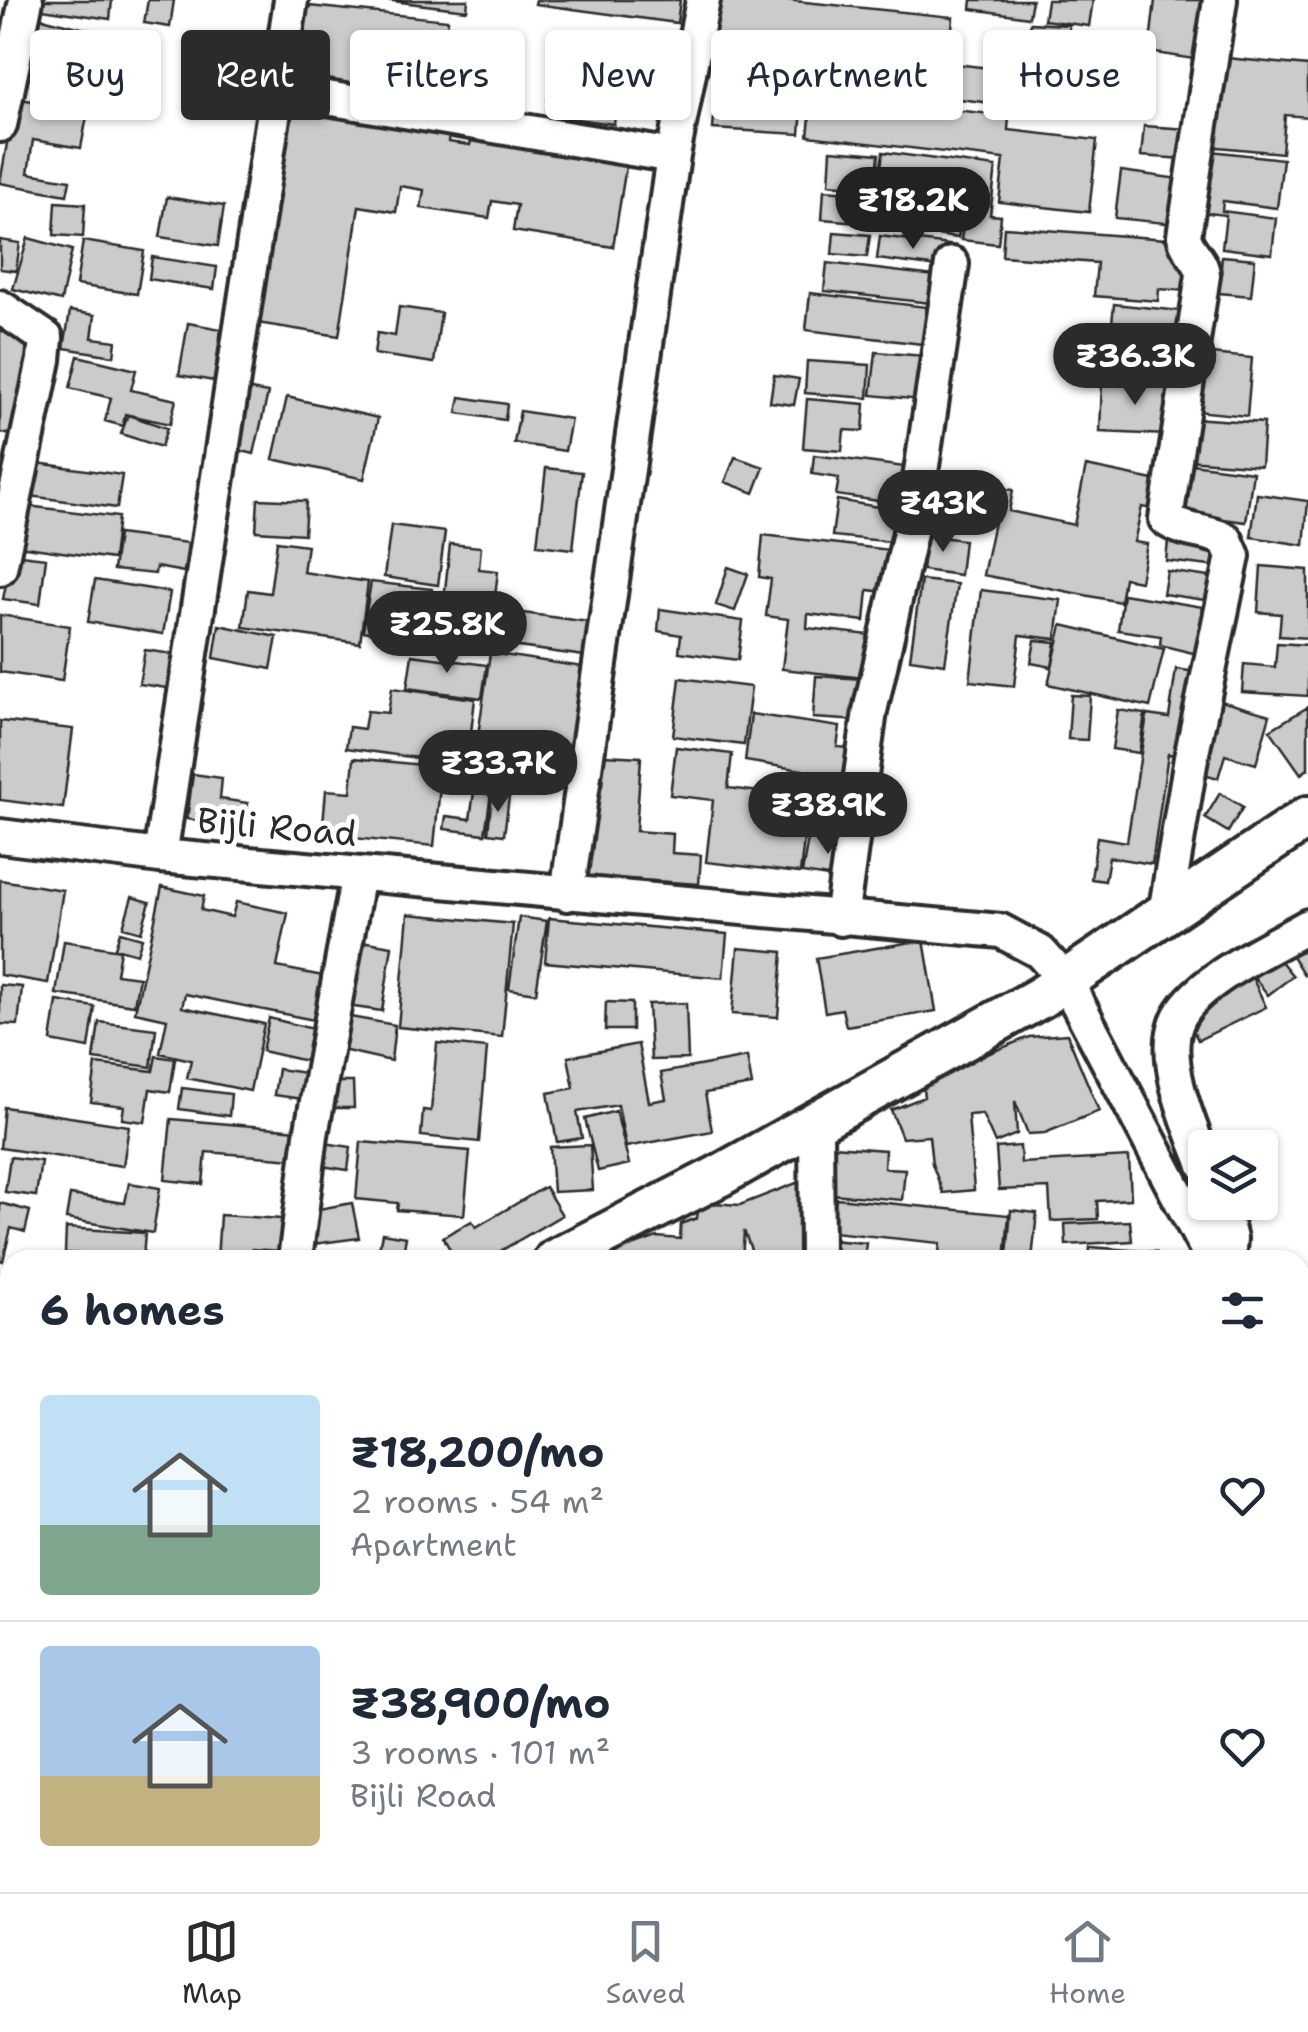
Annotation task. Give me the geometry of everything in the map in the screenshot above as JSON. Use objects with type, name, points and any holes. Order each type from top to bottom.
[{"type":"main road","points":[[586,1250],[1066,981],[1308,817]]},
{"type":"street","points":[[0,125],[26,0]]},
{"type":"street","points":[[287,30],[291,0]]},
{"type":"street","points":[[568,894],[673,156],[703,0]]},
{"type":"street","points":[[1165,914],[1191,758],[1232,556],[1226,540],[1210,532],[1175,526],[1166,519],[1203,275],[1184,236],[1220,0]]},
{"type":"street","points":[[330,99],[673,156]]},
{"type":"street","points":[[160,856],[273,120]]},
{"type":"street","points":[[841,919],[870,711],[916,506],[952,264]]},
{"type":"street","points":[[0,306],[46,338],[0,568]]},
{"type":"street","name":"Bijli Road","points":[[0,836],[160,856],[1001,931],[1040,952],[1066,981],[1206,1250]]},
{"type":"street","points":[[296,1250],[311,1135],[358,874]]},
{"type":"street","points":[[1191,1130],[1181,1103],[1172,1043],[1176,1023],[1186,1006],[1220,978],[1308,926]]},
{"type":"street","points":[[816,1122],[817,1250]]},
{"type":"street","points":[[1216,1250],[1230,1239],[1225,1220]]},
{"type":"building","points":[[44,0],[112,0],[110,19],[42,9]]},
{"type":"building","points":[[148,0],[174,0],[170,27],[144,23]]},
{"type":"building","points":[[384,0],[468,0],[467,10]]},
{"type":"building","points":[[536,0],[680,0],[677,23],[535,4]]},
{"type":"building","points":[[695,0],[785,0],[953,17],[952,30],[711,30],[711,40],[692,38]]},
{"type":"building","points":[[972,0],[1032,0],[1029,17],[971,9]]},
{"type":"building","points":[[1047,0],[1093,0],[1089,26],[1044,20]]},
{"type":"building","points":[[1155,0],[1212,0],[1201,60],[1156,53],[1156,30],[1152,30]]},
{"type":"building","points":[[299,5],[448,20],[447,30],[350,30],[350,86],[330,84],[330,30],[296,30]]},
{"type":"building","points":[[38,17],[89,30],[34,30]]},
{"type":"building","points":[[1030,23],[1069,25],[1069,30],[1030,30]]},
{"type":"building","points":[[1206,56],[1308,66],[1308,117],[1285,115],[1282,153],[1197,145]]},
{"type":"building","points":[[963,65],[983,67],[983,102],[963,100]]},
{"type":"building","points":[[15,98],[30,101],[30,120],[86,120],[81,148],[33,140],[28,173],[70,180],[67,195],[0,183]]},
{"type":"building","points":[[330,105],[350,108],[350,120],[451,124],[448,142],[470,145],[473,130],[628,154],[613,247],[513,231],[517,205],[492,201],[489,218],[421,208],[424,190],[400,186],[396,212],[359,206],[339,336],[251,322],[283,120],[330,120]]},
{"type":"building","points":[[963,111],[983,113],[983,120],[1009,120],[1008,130],[1097,140],[1089,212],[999,202],[1004,159],[808,136],[810,120],[963,120]]},
{"type":"building","points":[[714,120],[801,120],[800,134],[713,129]]},
{"type":"building","points":[[1144,126],[1188,129],[1184,159],[1141,156]]},
{"type":"building","points":[[831,150],[879,154],[876,188],[829,184]]},
{"type":"building","points":[[1211,151],[1283,159],[1277,208],[1223,201],[1222,211],[1276,218],[1272,254],[1222,248],[1226,215],[1199,212]]},
{"type":"building","points":[[883,152],[996,167],[990,215],[1001,216],[998,244],[961,240],[966,202],[931,197],[926,234],[873,227]]},
{"type":"building","points":[[1121,171],[1179,179],[1175,224],[1115,218]]},
{"type":"building","points":[[824,190],[873,194],[871,223],[822,219]]},
{"type":"building","points":[[167,197],[224,206],[218,246],[160,237]]},
{"type":"building","points":[[56,202],[85,204],[83,237],[54,235]]},
{"type":"building","points":[[933,208],[962,213],[958,238],[929,234]]},
{"type":"building","points":[[1004,227],[1206,242],[1203,292],[1159,289],[1158,301],[1094,296],[1097,263],[1002,256]]},
{"type":"building","points":[[834,232],[870,235],[867,257],[832,254]]},
{"type":"building","points":[[880,236],[950,245],[947,268],[877,259]]},
{"type":"building","points":[[28,238],[72,250],[61,301],[13,289]]},
{"type":"building","points":[[0,240],[20,243],[16,271],[0,269]]},
{"type":"building","points":[[83,241],[144,251],[137,294],[76,285]]},
{"type":"building","points":[[1222,256],[1255,259],[1251,296],[1219,293]]},
{"type":"building","points":[[152,257],[217,267],[214,289],[149,279]]},
{"type":"building","points":[[827,263],[952,278],[949,305],[824,291]]},
{"type":"building","points":[[810,293],[943,309],[939,346],[806,330]]},
{"type":"building","points":[[1114,304],[1191,312],[1188,337],[1161,335],[1160,348],[1110,342]]},
{"type":"building","points":[[399,307],[441,313],[434,363],[374,354],[377,333],[395,336]]},
{"type":"building","points":[[70,311],[95,315],[92,338],[116,341],[114,356],[64,348]]},
{"type":"building","points":[[188,323],[221,329],[214,381],[179,375]]},
{"type":"building","points":[[0,325],[42,339],[23,439],[0,432]]},
{"type":"building","points":[[1112,346],[1186,351],[1185,376],[1111,372]]},
{"type":"building","points":[[876,352],[936,357],[931,401],[871,395]]},
{"type":"building","points":[[1201,353],[1252,358],[1247,416],[1195,411]]},
{"type":"building","points":[[78,356],[136,370],[131,390],[176,400],[170,424],[125,414],[123,426],[105,421],[111,398],[70,388]]},
{"type":"building","points":[[807,361],[870,365],[868,398],[805,393]]},
{"type":"building","points":[[774,375],[799,379],[794,405],[770,402]]},
{"type":"building","points":[[1102,380],[1170,383],[1168,435],[1100,432]]},
{"type":"building","points":[[245,389],[268,393],[254,454],[234,449]]},
{"type":"building","points":[[287,397],[378,418],[364,479],[273,459]]},
{"type":"building","points":[[460,397],[507,404],[505,420],[457,413]]},
{"type":"building","points":[[807,399],[865,404],[863,431],[844,430],[842,451],[803,448]]},
{"type":"building","points":[[520,411],[571,419],[565,451],[514,443]]},
{"type":"building","points":[[128,415],[167,428],[161,447],[121,434]]},
{"type":"building","points":[[1192,418],[1264,423],[1261,466],[1188,460]]},
{"type":"building","points":[[814,455],[905,467],[900,504],[836,495],[839,478],[812,474]]},
{"type":"building","points":[[735,457],[764,467],[754,493],[725,482]]},
{"type":"building","points":[[37,463],[122,475],[117,508],[30,496]]},
{"type":"building","points":[[1192,464],[1253,472],[1246,522],[1186,514]]},
{"type":"building","points":[[1086,466],[1173,484],[1167,512],[1142,507],[1134,542],[1147,544],[1140,581],[1124,578],[1120,602],[983,575],[1001,488],[1013,490],[1009,511],[1074,525]]},
{"type":"building","points":[[546,468],[582,472],[573,549],[537,545]]},
{"type":"building","points":[[1257,494],[1308,501],[1304,545],[1251,537]]},
{"type":"building","points":[[258,499],[306,501],[304,534],[256,531]]},
{"type":"building","points":[[837,500],[896,510],[893,542],[832,536]]},
{"type":"building","points":[[27,506],[118,517],[113,559],[18,546]]},
{"type":"building","points":[[391,525],[445,532],[438,585],[384,577]]},
{"type":"building","points":[[1169,531],[1232,538],[1228,568],[1166,561]]},
{"type":"building","points":[[118,534],[188,543],[184,572],[156,567],[155,574],[113,570]]},
{"type":"building","points":[[763,535],[898,551],[893,593],[868,590],[865,621],[808,614],[807,628],[879,636],[874,679],[782,669],[788,619],[766,616],[771,579],[759,577]]},
{"type":"building","points":[[926,535],[964,540],[960,575],[922,570]]},
{"type":"building","points":[[277,541],[307,545],[303,572],[368,582],[360,643],[243,627],[248,590],[270,593]]},
{"type":"building","points":[[450,544],[481,547],[479,569],[498,571],[494,605],[444,600]]},
{"type":"building","points":[[12,554],[46,558],[40,604],[3,599]]},
{"type":"building","points":[[1261,566],[1308,570],[1308,638],[1279,636],[1281,614],[1258,612]]},
{"type":"building","points":[[728,567],[748,574],[735,611],[716,605]]},
{"type":"building","points":[[1167,571],[1216,578],[1212,601],[1163,594]]},
{"type":"building","points":[[95,580],[170,592],[163,634],[88,622]]},
{"type":"building","points":[[921,580],[957,584],[945,664],[910,659]]},
{"type":"building","points":[[371,582],[432,589],[430,603],[496,614],[490,652],[363,631]]},
{"type":"building","points":[[981,590],[1061,600],[1056,639],[1020,635],[1014,686],[970,681]]},
{"type":"building","points":[[1123,594],[1203,607],[1197,654],[1160,645],[1161,636],[1118,630]]},
{"type":"building","points":[[660,609],[743,621],[738,660],[679,652],[681,635],[658,631]]},
{"type":"building","points":[[501,610],[589,622],[585,656],[496,644]]},
{"type":"building","points":[[0,615],[70,626],[62,681],[0,672]]},
{"type":"building","points":[[219,625],[277,637],[271,669],[214,658]]},
{"type":"building","points":[[1062,625],[1164,649],[1150,707],[1048,684]]},
{"type":"building","points":[[1035,640],[1056,642],[1052,667],[1031,663]]},
{"type":"building","points":[[1277,643],[1308,645],[1308,696],[1242,692],[1244,664],[1275,667]]},
{"type":"building","points":[[145,650],[186,656],[181,690],[139,684]]},
{"type":"building","points":[[490,653],[583,667],[574,756],[477,742]]},
{"type":"building","points":[[412,655],[487,665],[482,698],[407,688]]},
{"type":"building","points":[[1176,669],[1210,674],[1196,758],[1168,754],[1152,864],[1109,857],[1105,881],[1091,879],[1097,837],[1127,842],[1147,715],[1169,718]]},
{"type":"building","points":[[816,676],[864,679],[861,721],[813,718]]},
{"type":"building","points":[[680,678],[751,687],[744,745],[673,736]]},
{"type":"building","points":[[392,688],[475,699],[467,765],[346,748],[349,727],[364,729],[367,711],[388,713]]},
{"type":"building","points":[[1071,695],[1090,696],[1087,740],[1068,739]]},
{"type":"building","points":[[1217,700],[1270,715],[1256,764],[1225,755],[1218,778],[1197,772]]},
{"type":"building","points":[[1308,707],[1308,769],[1301,774],[1270,730]]},
{"type":"building","points":[[1118,710],[1145,714],[1139,753],[1112,749]]},
{"type":"building","points":[[751,714],[840,727],[837,747],[859,749],[853,794],[800,787],[802,770],[745,761]]},
{"type":"building","points":[[0,721],[73,729],[63,808],[0,800]]},
{"type":"building","points":[[676,747],[732,754],[728,788],[852,804],[849,828],[806,823],[800,873],[706,862],[713,800],[670,795]]},
{"type":"building","points":[[604,755],[641,757],[636,831],[673,834],[672,853],[701,855],[699,884],[582,876],[589,784],[602,785]]},
{"type":"building","points":[[354,758],[442,767],[434,846],[322,835],[326,790],[351,792]]},
{"type":"building","points":[[193,774],[222,778],[220,799],[248,803],[245,828],[187,819]]},
{"type":"building","points":[[474,792],[491,794],[485,834],[444,829],[446,816],[470,819]]},
{"type":"building","points":[[1220,793],[1243,807],[1228,832],[1205,818]]},
{"type":"building","points":[[492,794],[509,797],[504,835],[488,833]]},
{"type":"building","points":[[809,833],[854,840],[848,880],[802,873]]},
{"type":"building","points":[[0,880],[63,890],[48,983],[0,975]]},
{"type":"building","points":[[162,887],[204,896],[201,910],[232,917],[236,902],[288,913],[277,967],[328,977],[319,1021],[185,994],[182,1007],[264,1024],[250,1091],[187,1078],[191,1060],[160,1053],[167,1019],[135,1012]]},
{"type":"building","points":[[132,897],[150,902],[141,932],[123,927]]},
{"type":"building","points":[[408,914],[513,924],[502,1037],[398,1027]]},
{"type":"building","points":[[519,917],[547,921],[536,993],[509,989]]},
{"type":"building","points":[[549,918],[727,934],[723,978],[545,962]]},
{"type":"building","points":[[120,932],[142,938],[137,954],[115,948]]},
{"type":"building","points":[[343,938],[392,946],[382,1011],[333,1004]]},
{"type":"building","points":[[924,940],[936,1011],[846,1026],[842,1009],[825,1012],[816,958]]},
{"type":"building","points":[[64,941],[120,950],[116,974],[139,977],[134,1005],[56,994]]},
{"type":"building","points":[[1307,947],[1308,973],[1304,975],[1292,956]]},
{"type":"building","points":[[738,948],[783,952],[778,1017],[732,1014]]},
{"type":"building","points":[[1275,954],[1293,976],[1268,995],[1251,973]]},
{"type":"building","points":[[1252,977],[1266,1007],[1198,1040],[1183,1010]]},
{"type":"building","points":[[0,985],[22,987],[18,1025],[0,1024]]},
{"type":"building","points":[[57,1001],[95,1007],[89,1048],[51,1041]]},
{"type":"building","points":[[606,1002],[632,1003],[632,1030],[605,1030]]},
{"type":"building","points":[[686,1003],[688,1059],[651,1060],[648,1004]]},
{"type":"building","points":[[328,1013],[395,1025],[391,1061],[342,1050],[337,1068],[262,1051],[269,1018],[325,1032]]},
{"type":"building","points":[[99,1022],[156,1029],[151,1067],[94,1059]]},
{"type":"building","points":[[1067,1034],[1099,1111],[1045,1133],[1028,1134],[1015,1101],[1017,1134],[995,1143],[982,1114],[968,1115],[974,1190],[943,1193],[932,1164],[929,1136],[902,1138],[891,1110],[924,1097],[922,1081],[1029,1037]]},
{"type":"building","points":[[437,1043],[487,1048],[479,1142],[421,1136],[423,1110],[431,1111]]},
{"type":"building","points":[[638,1044],[649,1102],[666,1099],[661,1073],[747,1057],[752,1085],[705,1093],[712,1131],[626,1147],[618,1105],[577,1112],[582,1138],[557,1142],[548,1093],[574,1088],[568,1057]]},
{"type":"building","points":[[156,1056],[175,1059],[170,1092],[150,1089],[145,1122],[122,1119],[124,1106],[91,1102],[96,1064],[153,1071]]},
{"type":"building","points":[[278,1069],[334,1077],[331,1103],[274,1095]]},
{"type":"building","points":[[335,1082],[353,1082],[354,1108],[335,1108]]},
{"type":"building","points":[[182,1088],[231,1094],[229,1116],[179,1109]]},
{"type":"building","points":[[4,1107],[129,1126],[123,1166],[0,1148]]},
{"type":"building","points":[[616,1111],[629,1164],[598,1171],[585,1119]]},
{"type":"building","points":[[171,1119],[310,1131],[307,1160],[206,1152],[203,1184],[165,1180]]},
{"type":"building","points":[[311,1141],[351,1147],[348,1170],[308,1164]]},
{"type":"building","points":[[361,1142],[470,1151],[464,1215],[397,1210],[398,1203],[356,1199]]},
{"type":"building","points":[[590,1145],[593,1190],[553,1192],[550,1147]]},
{"type":"building","points":[[819,1145],[885,1150],[884,1168],[905,1169],[902,1200],[821,1193],[817,1239],[866,1243],[865,1250],[751,1250],[744,1231],[743,1250],[622,1250],[657,1237],[680,1239],[681,1224],[697,1218],[699,1202],[740,1205],[799,1182],[816,1183]]},
{"type":"building","points":[[1020,1146],[1021,1163],[1129,1157],[1131,1199],[1097,1201],[1098,1219],[1051,1221],[1049,1188],[999,1190],[996,1148]]},
{"type":"building","points":[[10,1157],[41,1161],[36,1196],[5,1192]]},
{"type":"building","points":[[129,1183],[160,1188],[153,1233],[66,1219],[70,1195],[125,1203]]},
{"type":"building","points":[[545,1187],[562,1215],[502,1250],[450,1250],[443,1237],[472,1221],[476,1227]]},
{"type":"building","points":[[836,1198],[1009,1215],[1006,1250],[939,1250],[940,1243],[832,1232]]},
{"type":"building","points":[[0,1203],[30,1211],[25,1232],[11,1228],[6,1250],[0,1250]]},
{"type":"building","points":[[352,1203],[359,1238],[305,1245],[302,1212]]},
{"type":"building","points":[[1011,1210],[1037,1213],[1033,1250],[1008,1250]]},
{"type":"building","points":[[220,1215],[297,1220],[295,1250],[218,1250]]},
{"type":"building","points":[[1130,1221],[1132,1241],[1066,1245],[1065,1224]]},
{"type":"building","points":[[66,1228],[145,1233],[144,1250],[65,1250]]},
{"type":"building","points":[[382,1233],[406,1237],[404,1250],[379,1250]]}]
